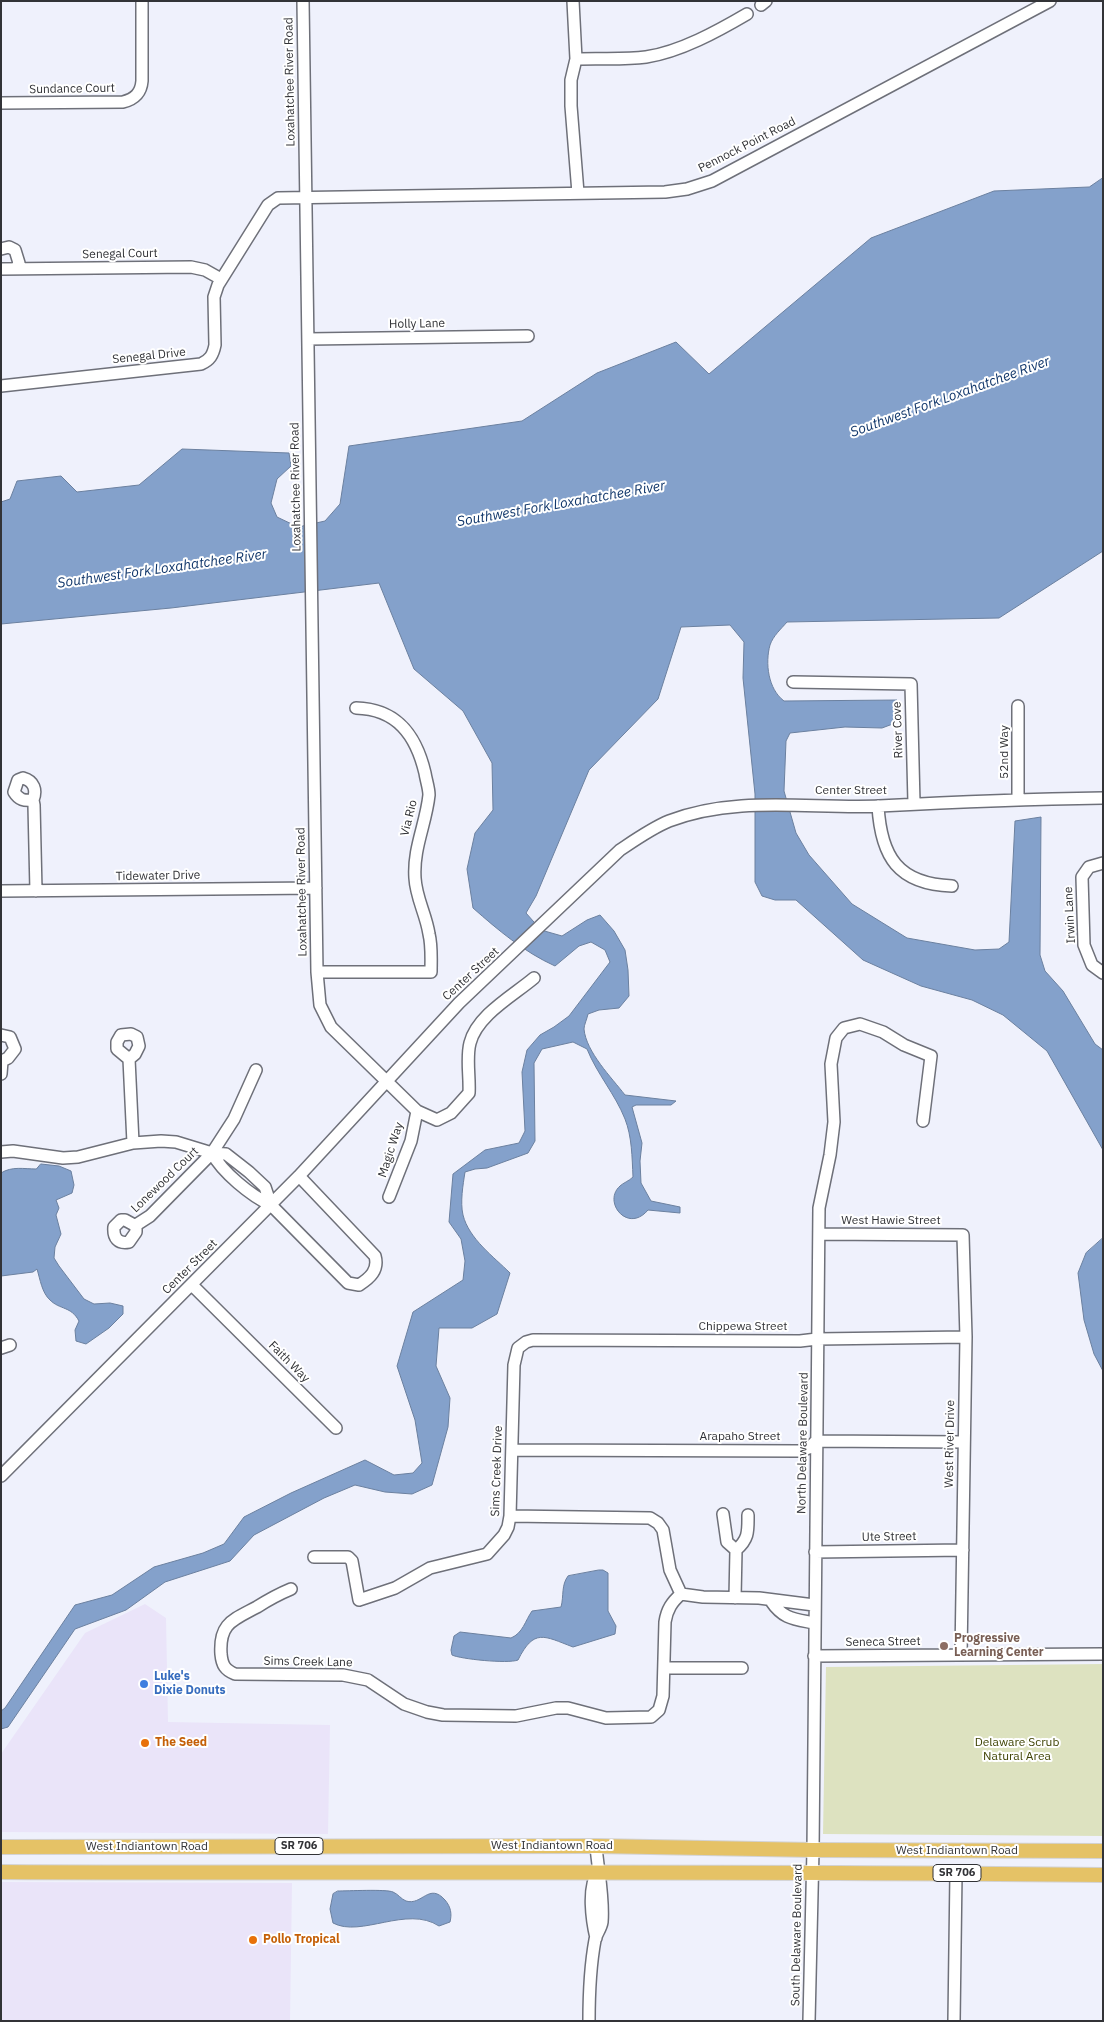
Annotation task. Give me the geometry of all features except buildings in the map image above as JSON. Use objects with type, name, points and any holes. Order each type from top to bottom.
[{"type":"main road","name":"West Indiantown Road","points":[[1,1847],[596,1846],[813,1850],[1103,1851]]},
{"type":"main road","name":"West Indiantown Road","points":[[1,1872],[598,1872],[1103,1875]]},
{"type":"street","name":"Sundance Court","points":[[1,103],[123,102],[135,97],[139,92],[142,80],[142,1]]},
{"type":"street","name":"Loxahatchee River Road","points":[[303,1],[317,972],[320,1005],[330,1027],[417,1111]]},
{"type":"street","points":[[573,1],[576,59],[571,80],[571,106],[578,193]]},
{"type":"street","name":"Pennock Point Road","points":[[306,196],[671,192],[712,181],[1050,1]]},
{"type":"street","points":[[576,59],[647,56],[675,49],[722,28],[746,14]]},
{"type":"street","name":"Senegal Drive","points":[[1,386],[201,364],[211,357],[214,351],[214,297],[221,279],[272,201],[284,196],[306,196]]},
{"type":"street","points":[[1,249],[9,247],[16,250],[19,263],[16,269]]},
{"type":"street","name":"Senegal Court","points":[[1,269],[185,267],[205,270],[221,279]]},
{"type":"street","name":"Holly Lane","points":[[308,339],[528,336]]},
{"type":"street","name":"River Cove","points":[[792,682],[910,684],[914,803]]},
{"type":"street","name":"52nd Way","points":[[1018,706],[1018,799]]},
{"type":"street","name":"Via Rio","points":[[356,708],[377,710],[401,723],[416,746],[422,760],[429,792],[416,848],[415,879],[417,894],[430,934],[431,972]]},
{"type":"street","name":"Center Street","points":[[1,1476],[271,1205],[459,1003],[510,957],[620,850],[668,821],[710,810],[752,806],[878,806],[1018,799],[1103,798]]},
{"type":"street","points":[[33,800],[36,891]]},
{"type":"street","points":[[878,806],[879,829],[883,843],[898,867],[909,876],[922,882],[952,886]]},
{"type":"street","name":"Irwin Lane","points":[[1103,863],[1089,867],[1082,877],[1084,945],[1092,965],[1103,973]]},
{"type":"street","name":"Tidewater Drive","points":[[1,891],[316,888]]},
{"type":"street","name":"Loxahatchee River Road","points":[[317,972],[431,972]]},
{"type":"street","points":[[417,1111],[437,1120],[451,1113],[469,1093],[470,1044],[475,1030],[498,1006],[534,978]]},
{"type":"street","name":"North Delaware Boulevard","points":[[813,1850],[819,1208],[829,1164],[834,1122],[831,1064],[836,1038],[844,1028],[860,1024],[883,1032],[904,1045],[932,1056],[923,1120]]},
{"type":"street","points":[[1,1035],[10,1037],[15,1049],[8,1058],[2,1060],[1,1074]]},
{"type":"street","points":[[129,1059],[133,1143]]},
{"type":"street","name":"Lonewood Court","points":[[136,1225],[150,1216],[212,1153],[234,1119],[256,1070]]},
{"type":"street","name":"Magic Way","points":[[389,1197],[411,1141],[417,1111]]},
{"type":"street","points":[[1,1152],[13,1151],[63,1158],[78,1157],[133,1143],[161,1141],[176,1142],[212,1153],[226,1154],[265,1187],[271,1205],[348,1283],[359,1285],[369,1279],[376,1269],[375,1256],[299,1176]]},
{"type":"street","name":"West Hawie Street","points":[[819,1234],[963,1234]]},
{"type":"street","name":"West River Drive","points":[[961,1655],[966,1337],[963,1234]]},
{"type":"street","name":"Faith Way","points":[[192,1285],[336,1428]]},
{"type":"street","name":"Chippewa Street","points":[[521,1345],[533,1340],[800,1341],[818,1339],[966,1337]]},
{"type":"street","name":"Sims Creek Drive","points":[[314,1557],[348,1557],[352,1561],[359,1600],[395,1588],[430,1568],[487,1554],[504,1535],[508,1528],[510,1516],[514,1365],[518,1348],[521,1345]]},
{"type":"street","name":"Arapaho Street","points":[[512,1450],[799,1451],[809,1448],[816,1441],[964,1442]]},
{"type":"street","points":[[723,1514],[727,1542],[736,1550]]},
{"type":"street","points":[[735,1598],[736,1550],[748,1536],[748,1515]]},
{"type":"street","points":[[510,1516],[650,1518],[658,1523],[663,1530],[670,1570],[681,1594],[703,1598],[759,1598],[814,1605]]},
{"type":"street","name":"Ute Street","points":[[815,1552],[963,1550]]},
{"type":"street","name":"Sims Creek Lane","points":[[291,1589],[229,1622],[222,1636],[221,1649],[221,1663],[227,1671],[235,1674],[343,1675],[361,1677],[374,1683],[404,1704],[443,1716],[526,1716],[556,1708],[568,1708],[606,1718],[650,1717],[659,1710],[663,1696],[664,1622],[666,1611],[681,1594]]},
{"type":"street","points":[[771,1601],[779,1612],[793,1619],[814,1623]]},
{"type":"street","name":"Seneca Street","points":[[814,1656],[1103,1654]]},
{"type":"street","points":[[664,1668],[742,1668]]},
{"type":"street","points":[[589,2021],[589,1985],[596,1938],[591,1920],[594,1876],[598,1872],[596,1846]]},
{"type":"street","name":"South Delaware Boulevard","points":[[809,2021],[813,1850]]},
{"type":"street","points":[[954,2021],[956,1873]]},
{"type":"shaded area","points":[[145,1604],[166,1618],[168,1722],[330,1725],[328,1834],[1,1832],[1,1754],[85,1633]]},
{"type":"shaded area","points":[[1,1882],[292,1883],[290,2021],[1,2021]]},
{"type":"green space","name":"Delaware Scrub Natural Area","points":[[1103,1664],[1103,1836],[823,1834],[826,1667]]},
{"type":"water","name":"Southwest Fork Loxahatchee River","points":[[1103,178],[1103,551],[999,618],[787,622],[771,642],[768,667],[774,690],[784,701],[897,700],[898,722],[882,728],[845,727],[790,733],[786,741],[784,791],[796,833],[809,855],[852,904],[907,938],[975,950],[999,949],[1009,942],[1015,821],[1041,817],[1040,955],[1045,971],[1063,991],[1095,1044],[1103,1050],[1103,1150],[1047,1051],[1003,1015],[972,1000],[921,986],[863,960],[796,900],[775,900],[762,896],[755,882],[755,794],[743,678],[744,642],[730,625],[681,627],[658,699],[589,770],[536,896],[526,913],[541,930],[562,936],[587,920],[600,915],[614,931],[625,950],[629,996],[619,1008],[599,1010],[588,1014],[584,1029],[589,1047],[594,1056],[625,1095],[676,1101],[671,1105],[636,1105],[632,1107],[642,1143],[640,1161],[641,1183],[651,1201],[680,1207],[680,1213],[648,1210],[640,1217],[633,1219],[620,1213],[614,1200],[615,1193],[620,1186],[633,1177],[629,1133],[621,1110],[587,1049],[573,1042],[542,1049],[534,1063],[535,1141],[528,1153],[487,1168],[465,1172],[462,1205],[466,1224],[476,1240],[510,1273],[497,1314],[472,1328],[439,1328],[436,1366],[450,1398],[448,1427],[432,1485],[412,1494],[385,1492],[355,1485],[324,1498],[254,1535],[230,1561],[165,1582],[126,1610],[75,1629],[8,1727],[1,1729],[1,1711],[5,1708],[75,1605],[112,1595],[154,1567],[203,1553],[224,1544],[244,1517],[291,1493],[365,1460],[394,1475],[413,1473],[422,1463],[415,1420],[397,1366],[413,1312],[463,1280],[465,1261],[461,1239],[449,1222],[453,1174],[485,1150],[519,1143],[525,1131],[522,1072],[527,1050],[540,1035],[569,1016],[610,962],[605,950],[591,942],[579,946],[555,966],[522,947],[473,908],[467,869],[475,833],[493,810],[492,763],[463,711],[414,669],[379,583],[171,608],[1,624],[1,502],[10,499],[17,481],[61,476],[77,492],[139,485],[182,449],[289,453],[291,466],[277,479],[271,503],[277,517],[298,527],[325,521],[340,504],[349,446],[522,421],[597,373],[676,342],[709,374],[871,238],[994,191],[1089,187]]},
{"type":"water","points":[[41,1164],[59,1166],[71,1171],[74,1185],[72,1193],[56,1200],[59,1208],[56,1215],[61,1234],[55,1247],[54,1258],[84,1299],[94,1304],[110,1303],[123,1306],[123,1314],[109,1328],[86,1344],[76,1341],[75,1330],[79,1321],[76,1316],[69,1310],[54,1303],[45,1294],[37,1269],[33,1272],[1,1276],[1,1173],[14,1169],[36,1169]]},
{"type":"water","points":[[1103,1238],[1103,1371],[1094,1354],[1084,1320],[1078,1273],[1086,1253]]},
{"type":"water","points":[[599,1570],[608,1573],[608,1611],[616,1626],[615,1634],[573,1647],[541,1637],[529,1643],[518,1660],[513,1661],[484,1660],[452,1655],[451,1650],[454,1636],[460,1632],[511,1638],[521,1630],[532,1611],[561,1607],[568,1576]]},
{"type":"water","points":[[338,1891],[389,1891],[406,1901],[412,1902],[434,1893],[439,1895],[449,1905],[451,1913],[450,1922],[439,1926],[426,1920],[413,1919],[344,1927],[333,1923],[330,1909],[333,1894]]},
{"type":"place","name":"Progressive Learning Center","points":[[944,1646]]},
{"type":"place","name":"Luke's Dixie Donuts","points":[[144,1684]]},
{"type":"place","name":"The Seed","points":[[145,1743]]},
{"type":"place","name":"Pollo Tropical","points":[[253,1940]]}]
